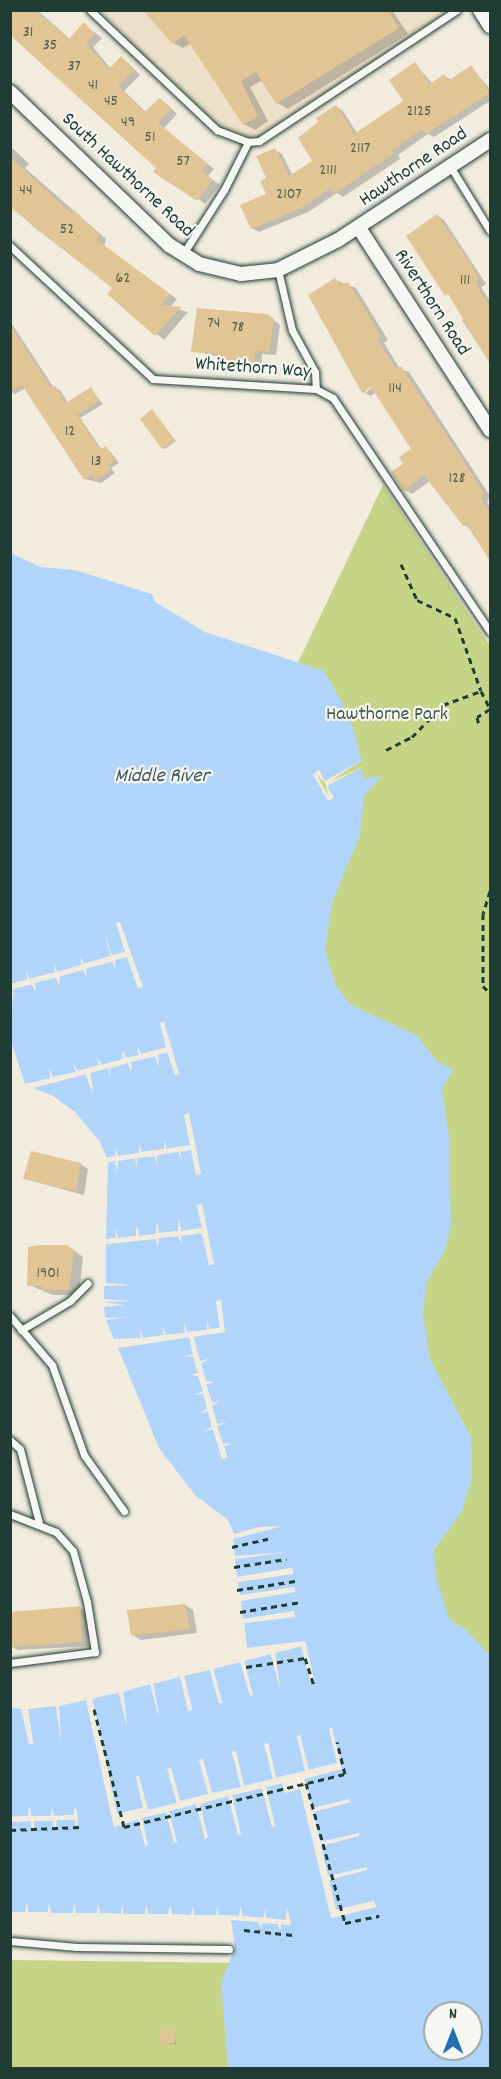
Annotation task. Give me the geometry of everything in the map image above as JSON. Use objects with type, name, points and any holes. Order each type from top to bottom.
[{"type":"street","points":[[480,11],[490,26]]},
{"type":"street","name":"South Hawthorne Road","points":[[10,92],[182,255],[221,273],[278,270],[359,228]]},
{"type":"street","name":"Hawthorne Road","points":[[359,228],[490,140]]},
{"type":"street","name":"Riverthorn Road","points":[[359,228],[490,430]]},
{"type":"lane","points":[[90,10],[216,130],[248,142],[259,141],[457,10]]},
{"type":"lane","points":[[182,255],[224,190],[248,142]]},
{"type":"lane","points":[[450,166],[490,231]]},
{"type":"lane","name":"Whitethorn Way","points":[[10,246],[153,378],[316,389],[333,398],[490,632]]},
{"type":"lane","points":[[278,270],[292,330],[315,372],[316,389]]},
{"type":"lane","points":[[21,1330],[70,1301],[88,1283]]},
{"type":"lane","points":[[10,1316],[52,1365],[84,1455],[124,1511]]},
{"type":"lane","points":[[10,1440],[20,1449],[39,1522]]},
{"type":"lane","points":[[10,1514],[39,1522],[56,1532],[73,1551],[87,1602],[94,1652],[10,1663]]},
{"type":"lane","points":[[10,1941],[77,1947],[229,1949]]},
{"type":"path","points":[[401,564],[417,600],[455,618],[481,691],[490,709],[477,717],[479,724]]},
{"type":"path","points":[[386,750],[412,737],[443,705],[481,691]]},
{"type":"path","points":[[490,891],[483,914],[483,986],[490,993]]},
{"type":"path","points":[[483,980],[490,980]]},
{"type":"path","points":[[232,1547],[268,1539]]},
{"type":"path","points":[[234,1567],[286,1559]]},
{"type":"path","points":[[237,1590],[295,1581]]},
{"type":"path","points":[[240,1612],[301,1602]]},
{"type":"path","points":[[246,1667],[305,1658],[314,1686]]},
{"type":"path","points":[[94,1709],[124,1827],[345,1773],[337,1742]]},
{"type":"path","points":[[306,1783],[345,1923],[379,1916]]},
{"type":"path","points":[[10,1830],[81,1827]]},
{"type":"path","points":[[244,1930],[294,1935]]},
{"type":"shaded area","points":[[100,11],[457,11],[259,141],[225,136]]},
{"type":"green space","name":"Hawthorne Park","points":[[383,485],[490,646],[490,1681],[433,1631],[327,1000],[272,717]]},
{"type":"green space","points":[[11,1960],[246,1963],[253,2068],[11,2068]]},
{"type":"water","name":"Middle River","points":[[11,553],[40,567],[75,570],[152,594],[155,602],[205,632],[324,671],[344,706],[338,716],[351,722],[362,761],[325,781],[319,771],[313,774],[328,801],[333,798],[327,786],[362,768],[363,779],[382,776],[364,796],[360,835],[332,903],[325,950],[336,986],[351,1005],[416,1035],[436,1060],[453,1070],[442,1089],[449,1138],[451,1226],[445,1250],[426,1284],[423,1317],[430,1359],[471,1437],[472,1479],[462,1511],[434,1550],[436,1578],[450,1620],[465,1629],[490,1655],[490,2068],[228,2068],[221,1983],[235,1948],[231,1920],[259,1922],[261,1926],[261,1922],[278,1924],[281,1929],[281,1924],[290,1925],[288,1909],[286,1920],[266,1918],[266,1909],[263,1918],[242,1916],[241,1908],[239,1916],[218,1915],[217,1910],[216,1915],[194,1915],[193,1909],[191,1915],[171,1914],[170,1905],[169,1914],[148,1914],[146,1905],[145,1914],[123,1914],[122,1905],[121,1914],[100,1913],[99,1907],[97,1913],[75,1913],[74,1904],[73,1913],[51,1913],[49,1904],[48,1912],[28,1912],[26,1904],[26,1912],[11,1912],[11,1822],[31,1821],[33,1831],[34,1821],[54,1820],[54,1830],[57,1820],[75,1820],[77,1829],[78,1816],[75,1806],[74,1815],[53,1816],[52,1811],[51,1816],[31,1816],[30,1806],[29,1816],[11,1817],[11,1708],[21,1709],[29,1744],[33,1743],[28,1709],[56,1706],[61,1742],[59,1706],[86,1700],[114,1827],[138,1819],[148,1846],[141,1818],[166,1812],[174,1842],[177,1842],[169,1811],[197,1804],[206,1839],[200,1803],[229,1796],[239,1835],[232,1795],[262,1788],[272,1826],[275,1826],[266,1787],[283,1783],[285,1792],[300,1788],[331,1918],[376,1907],[374,1901],[336,1910],[329,1880],[367,1869],[328,1876],[321,1846],[359,1835],[320,1842],[313,1812],[351,1802],[312,1808],[304,1778],[342,1769],[329,1729],[338,1763],[308,1770],[300,1735],[297,1736],[306,1771],[276,1778],[268,1743],[265,1744],[273,1779],[244,1786],[235,1751],[232,1752],[241,1787],[212,1794],[202,1759],[209,1794],[180,1801],[171,1768],[168,1769],[177,1803],[148,1810],[136,1776],[143,1808],[117,1814],[92,1698],[119,1693],[127,1726],[123,1692],[150,1684],[160,1718],[153,1684],[180,1677],[189,1711],[192,1709],[184,1676],[210,1670],[219,1703],[222,1702],[213,1669],[241,1662],[250,1696],[244,1661],[271,1654],[280,1688],[275,1653],[302,1646],[310,1681],[314,1680],[305,1641],[247,1648],[244,1623],[294,1617],[294,1612],[243,1619],[240,1601],[295,1591],[294,1587],[240,1595],[238,1582],[293,1573],[292,1568],[237,1577],[235,1559],[287,1552],[235,1556],[233,1539],[283,1526],[260,1527],[234,1534],[228,1520],[195,1495],[159,1448],[118,1348],[189,1337],[193,1354],[186,1356],[193,1356],[198,1373],[191,1375],[198,1375],[203,1391],[196,1395],[203,1393],[208,1409],[200,1413],[208,1411],[212,1427],[206,1431],[213,1429],[222,1458],[227,1457],[224,1446],[232,1443],[223,1444],[217,1426],[226,1423],[217,1424],[212,1405],[219,1401],[212,1403],[206,1384],[214,1382],[206,1382],[201,1363],[209,1359],[200,1361],[193,1336],[225,1332],[216,1301],[220,1328],[209,1329],[207,1321],[207,1330],[187,1332],[184,1324],[185,1333],[165,1335],[162,1326],[164,1335],[143,1338],[140,1329],[141,1338],[114,1339],[106,1320],[126,1317],[106,1318],[104,1307],[124,1305],[104,1302],[132,1301],[104,1299],[104,1286],[132,1285],[106,1283],[106,1244],[157,1238],[158,1246],[159,1238],[178,1236],[181,1244],[180,1236],[203,1233],[209,1265],[214,1264],[197,1206],[202,1228],[181,1231],[179,1219],[179,1231],[159,1233],[156,1222],[157,1234],[138,1236],[136,1225],[136,1236],[118,1238],[115,1228],[116,1238],[106,1239],[108,1162],[115,1161],[118,1170],[117,1161],[135,1158],[137,1168],[137,1158],[155,1156],[157,1165],[157,1155],[178,1151],[182,1160],[180,1151],[191,1150],[196,1175],[200,1174],[184,1115],[191,1145],[166,1149],[165,1140],[164,1149],[141,1152],[139,1144],[139,1153],[118,1156],[115,1148],[116,1156],[107,1158],[100,1142],[75,1112],[53,1096],[33,1088],[86,1074],[94,1093],[90,1073],[108,1068],[110,1076],[110,1068],[128,1063],[133,1071],[130,1062],[156,1056],[159,1067],[157,1054],[168,1052],[175,1075],[164,1022],[160,1023],[167,1047],[141,1054],[137,1046],[140,1055],[125,1058],[121,1051],[123,1059],[101,1065],[97,1057],[99,1065],[78,1071],[73,1063],[76,1072],[53,1077],[49,1069],[51,1078],[25,1084],[11,1041],[13,989],[33,984],[36,992],[35,983],[57,977],[60,986],[59,977],[84,969],[87,978],[85,969],[113,961],[115,969],[114,960],[127,956],[138,988],[143,987],[116,923],[126,952],[112,956],[105,935],[111,956],[83,964],[79,957],[82,965],[57,972],[54,963],[55,972],[29,979],[27,972],[28,979],[11,984]]},
{"type":"pier","points":[[364,759],[328,782],[364,766],[327,786],[334,798],[328,801],[313,774],[319,770],[325,781]],"holes":[[[317,775],[325,784],[329,797]]]},
{"type":"pier","points":[[120,922],[143,987],[138,988],[127,957],[115,960],[116,970],[112,961],[86,969],[87,978],[83,970],[59,976],[59,986],[56,977],[35,983],[35,992],[32,984],[13,989],[14,998],[11,984],[28,980],[26,972],[30,979],[55,972],[54,963],[57,972],[81,965],[81,956],[84,964],[111,956],[105,935],[112,955],[125,952],[116,923]]},
{"type":"pier","points":[[164,1022],[179,1074],[175,1075],[167,1052],[158,1055],[159,1067],[155,1056],[131,1062],[131,1072],[128,1063],[110,1068],[110,1076],[108,1068],[90,1073],[92,1093],[86,1074],[33,1088],[25,1084],[51,1078],[49,1069],[53,1077],[76,1072],[73,1063],[78,1071],[99,1065],[97,1057],[102,1065],[123,1059],[123,1050],[126,1058],[139,1055],[137,1046],[141,1054],[166,1048],[160,1023]]},
{"type":"pier","points":[[189,1113],[201,1174],[196,1175],[191,1150],[180,1152],[182,1161],[178,1152],[157,1155],[157,1165],[155,1156],[137,1158],[137,1168],[135,1158],[118,1161],[117,1171],[115,1161],[108,1162],[107,1158],[116,1156],[115,1148],[118,1156],[139,1153],[140,1144],[141,1152],[164,1149],[165,1140],[166,1149],[190,1145],[184,1115]]},
{"type":"pier","points":[[202,1204],[214,1264],[209,1265],[202,1233],[181,1236],[182,1244],[178,1236],[159,1238],[158,1247],[156,1239],[106,1244],[106,1239],[116,1238],[115,1227],[118,1238],[136,1236],[137,1225],[139,1236],[156,1234],[157,1222],[159,1233],[178,1231],[179,1219],[181,1231],[202,1228],[197,1205]]},
{"type":"pier","points":[[221,1300],[225,1332],[193,1337],[200,1361],[209,1359],[201,1363],[206,1381],[214,1382],[206,1384],[212,1403],[219,1401],[212,1406],[217,1424],[227,1423],[217,1426],[223,1444],[232,1444],[224,1446],[227,1457],[222,1459],[213,1429],[205,1431],[212,1427],[208,1411],[200,1413],[207,1409],[203,1393],[195,1395],[203,1391],[198,1376],[190,1375],[198,1373],[193,1356],[185,1357],[193,1354],[189,1337],[118,1348],[122,1343],[114,1339],[141,1338],[140,1329],[143,1338],[164,1335],[162,1326],[166,1335],[185,1333],[184,1323],[187,1332],[207,1330],[207,1321],[209,1329],[220,1328],[216,1301]]},
{"type":"pier","points":[[292,1568],[293,1574],[238,1582],[237,1577]]},
{"type":"pier","points":[[295,1587],[295,1592],[241,1601],[243,1619],[294,1611],[295,1617],[244,1623],[247,1648],[305,1641],[314,1680],[310,1681],[301,1646],[275,1653],[280,1688],[271,1654],[244,1660],[253,1695],[250,1696],[240,1661],[213,1668],[222,1703],[219,1703],[210,1670],[184,1675],[192,1710],[188,1711],[180,1676],[153,1683],[159,1718],[150,1684],[123,1691],[127,1726],[118,1691],[92,1699],[117,1814],[143,1808],[136,1776],[139,1776],[148,1810],[177,1803],[167,1769],[171,1768],[180,1801],[208,1794],[199,1760],[203,1759],[212,1793],[241,1787],[232,1752],[236,1751],[244,1786],[273,1779],[264,1744],[268,1743],[276,1778],[305,1771],[297,1736],[300,1735],[309,1770],[337,1763],[329,1729],[332,1727],[342,1769],[304,1779],[312,1808],[350,1799],[351,1802],[313,1812],[320,1842],[359,1833],[359,1836],[321,1846],[328,1876],[367,1867],[367,1870],[329,1880],[336,1910],[374,1901],[376,1907],[332,1918],[300,1789],[285,1793],[282,1783],[266,1787],[275,1826],[272,1827],[262,1788],[232,1795],[241,1834],[238,1835],[228,1796],[200,1804],[208,1838],[205,1839],[196,1804],[169,1811],[174,1843],[166,1812],[142,1818],[148,1846],[145,1846],[138,1819],[114,1827],[86,1700],[28,1709],[33,1744],[29,1744],[21,1704],[28,1734],[26,1706],[88,1698],[112,1806],[90,1696],[293,1645],[245,1650],[237,1596]],"holes":[[[339,1766],[303,1775],[301,1779],[334,1912],[372,1905],[334,1914],[302,1786],[287,1789],[282,1780]],[[280,1781],[116,1823],[114,1815],[148,1813]]]},
{"type":"pier","points":[[29,1806],[31,1816],[51,1816],[52,1807],[54,1816],[74,1815],[75,1806],[77,1830],[75,1820],[57,1820],[54,1831],[53,1821],[34,1821],[33,1831],[30,1821],[11,1822],[11,1817],[28,1816]]},
{"type":"pier","points":[[27,1903],[28,1912],[48,1912],[49,1903],[51,1913],[73,1913],[74,1904],[76,1913],[97,1913],[98,1904],[100,1913],[121,1914],[123,1905],[123,1914],[145,1914],[147,1905],[148,1914],[168,1914],[170,1905],[172,1914],[191,1915],[193,1906],[194,1915],[216,1915],[217,1905],[218,1915],[239,1916],[241,1907],[242,1916],[263,1918],[266,1909],[266,1918],[286,1920],[287,1908],[291,1925],[281,1924],[280,1931],[278,1924],[262,1923],[261,1929],[259,1922],[217,1918],[10,1915],[25,1912]]},
{"type":"building","points":[[10,10],[35,10],[69,39],[84,22],[95,34],[86,43],[109,69],[121,56],[134,70],[118,86],[145,112],[159,98],[171,109],[158,123],[208,164],[202,171],[213,180],[197,201],[153,172],[156,168],[10,35]]},
{"type":"building","points":[[143,10],[388,10],[399,28],[276,104],[256,72],[241,81],[258,116],[243,125],[184,35],[172,44]]},
{"type":"building","points":[[415,62],[430,84],[444,74],[448,81],[471,65],[490,93],[426,134],[422,129],[391,151],[393,154],[334,194],[331,188],[301,208],[251,229],[240,205],[266,194],[260,181],[266,178],[256,156],[275,148],[289,176],[312,161],[298,138],[318,122],[316,118],[336,105],[354,134],[403,101],[389,80]]},
{"type":"building","points":[[10,157],[71,213],[74,210],[99,234],[97,240],[170,294],[161,305],[181,307],[155,336],[107,294],[112,288],[10,207]]},
{"type":"building","points":[[437,214],[473,267],[479,279],[475,282],[490,307],[490,364],[448,294],[445,296],[406,236]]},
{"type":"building","points":[[335,278],[340,285],[348,282],[381,336],[377,339],[396,369],[401,366],[485,494],[480,498],[490,513],[490,560],[466,524],[463,526],[424,475],[404,491],[391,472],[403,464],[399,457],[411,449],[371,387],[362,393],[308,295]]},
{"type":"building","points":[[197,308],[267,314],[274,319],[269,352],[255,351],[254,370],[217,367],[218,354],[191,352]]},
{"type":"building","points":[[10,324],[51,388],[55,386],[66,403],[91,387],[99,401],[77,415],[100,450],[106,446],[115,460],[108,465],[111,470],[95,481],[91,475],[84,480],[22,385],[10,392]]},
{"type":"building","points":[[152,409],[175,440],[162,449],[140,419]]},
{"type":"building","points":[[31,1151],[81,1163],[76,1191],[23,1179]]},
{"type":"building","points":[[68,1245],[68,1249],[74,1249],[69,1290],[42,1290],[42,1286],[27,1286],[28,1247]]},
{"type":"building","points":[[185,1604],[190,1629],[131,1636],[127,1610]]},
{"type":"building","points":[[80,1606],[82,1642],[10,1647],[10,1612]]},
{"type":"building","points":[[174,2029],[175,2043],[160,2044],[160,2030]]}]
